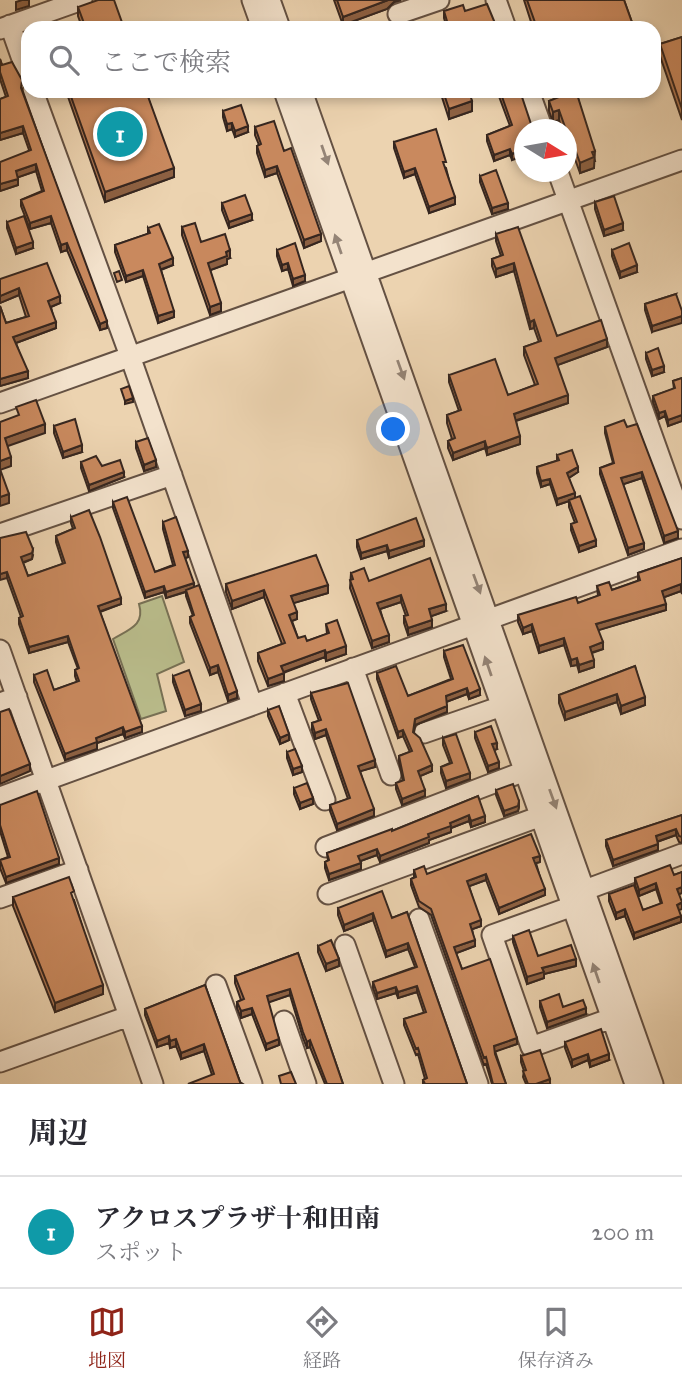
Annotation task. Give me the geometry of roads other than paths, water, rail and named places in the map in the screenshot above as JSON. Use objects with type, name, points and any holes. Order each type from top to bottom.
[{"type":"street","points":[[22,21],[82,0]]},
{"type":"street","points":[[252,0],[260,21]]},
{"type":"street","points":[[270,0],[278,21]]},
{"type":"street","points":[[398,14],[439,0]]},
{"type":"street","points":[[496,0],[504,21]]},
{"type":"street","points":[[5,27],[21,61]]},
{"type":"street","points":[[36,98],[130,356],[252,705]]},
{"type":"street","points":[[287,98],[358,275],[481,622],[585,890],[636,1083]]},
{"type":"street","points":[[304,98],[358,275]]},
{"type":"street","points":[[532,98],[539,119]]},
{"type":"street","points":[[0,402],[682,160]]},
{"type":"street","points":[[562,182],[682,519]]},
{"type":"street","points":[[0,534],[172,475]]},
{"type":"street","points":[[0,797],[682,549]]},
{"type":"street","points":[[481,622],[502,706],[636,1083]]},
{"type":"street","points":[[0,650],[8,700],[47,780],[153,1084]]},
{"type":"street","points":[[353,668],[391,775]]},
{"type":"street","points":[[285,693],[325,800]]},
{"type":"street","points":[[424,733],[502,706]]},
{"type":"street","points":[[326,847],[525,771]]},
{"type":"street","points":[[328,894],[541,816]]},
{"type":"street","points":[[585,890],[682,854]]},
{"type":"street","points":[[0,898],[78,870]]},
{"type":"street","points":[[573,906],[492,935],[522,1022],[531,1047],[612,1018]]},
{"type":"street","points":[[419,919],[478,1084]]},
{"type":"street","points":[[345,945],[394,1084]]},
{"type":"street","points":[[216,985],[252,1084]]},
{"type":"street","points":[[0,1062],[129,1016]]},
{"type":"street","points":[[284,1021],[306,1084]]},
{"type":"place","name":"アクロスプラザ十和田南","points":[[120,134]]}]
